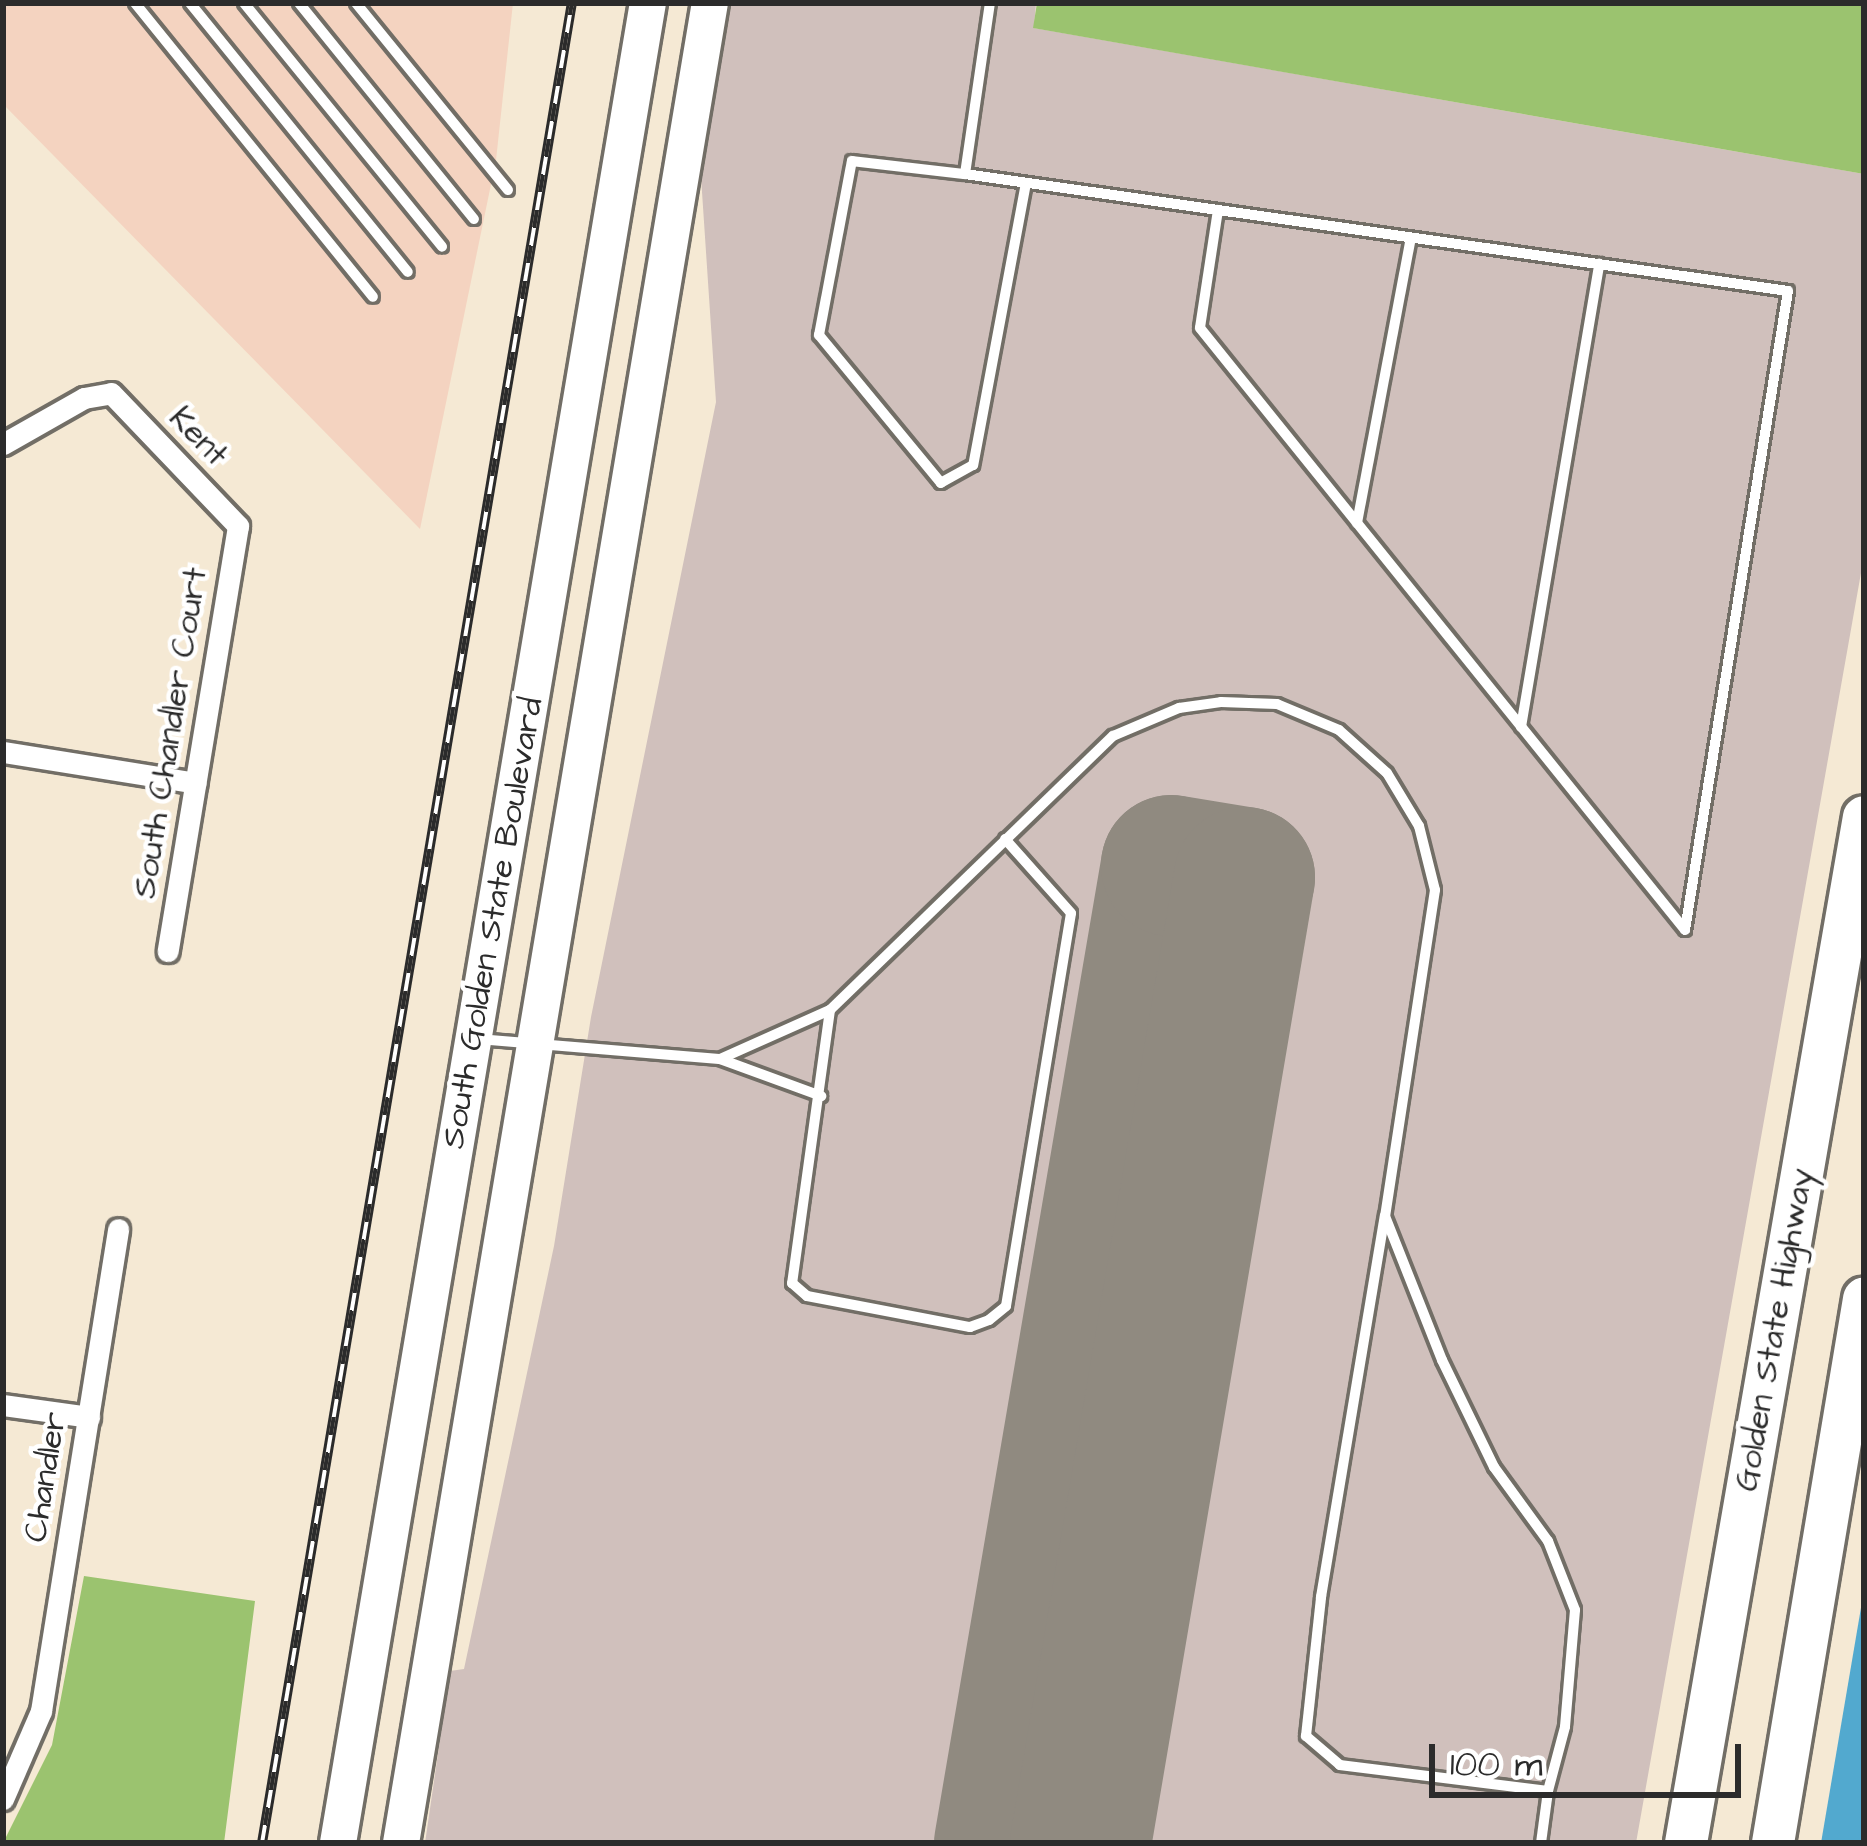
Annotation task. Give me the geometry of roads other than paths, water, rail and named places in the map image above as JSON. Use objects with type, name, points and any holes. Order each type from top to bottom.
[{"type":"highway","name":"Golden State Highway","points":[[1686,1843],[1864,818]]},
{"type":"highway","points":[[1773,1843],[1864,1299]]},
{"type":"main road","name":"South Golden State Boulevard","points":[[338,1843],[648,3]]},
{"type":"main road","name":"South Golden State Boulevard","points":[[401,1843],[710,3]]},
{"type":"street","name":"Kent","points":[[3,444],[84,398],[111,393],[238,526]]},
{"type":"street","name":"South Chandler Court","points":[[168,950],[238,526]]},
{"type":"street","points":[[3,752],[196,783]]},
{"type":"street","name":"Chandler","points":[[3,1799],[41,1712],[118,1229]]},
{"type":"street","points":[[3,1405],[89,1417]]},
{"type":"lane","points":[[135,3],[374,297]]},
{"type":"lane","points":[[190,3],[408,272]]},
{"type":"lane","points":[[244,3],[442,247]]},
{"type":"lane","points":[[299,3],[474,219]]},
{"type":"lane","points":[[356,3],[508,190]]},
{"type":"lane","points":[[965,174],[990,3]]},
{"type":"lane","points":[[1026,183],[974,465],[941,484],[819,335],[853,161],[965,174],[1788,291],[1684,930],[1200,328],[1218,210]]},
{"type":"lane","points":[[1357,523],[1411,238]]},
{"type":"lane","points":[[1521,727],[1599,264]]},
{"type":"lane","points":[[719,1059],[830,1010],[1113,736],[1179,708],[1276,704],[1339,730],[1387,773],[1419,826],[1435,890],[1321,1597],[1306,1736],[1340,1765],[1548,1791]]},
{"type":"lane","points":[[830,1010],[792,1283],[807,1296],[970,1327],[989,1320],[1006,1306],[1071,913],[1004,839]]},
{"type":"lane","points":[[474,1039],[535,1048],[719,1059],[821,1096]]},
{"type":"lane","points":[[1385,1216],[1442,1360],[1494,1467],[1548,1541],[1575,1610],[1565,1727],[1540,1843]]},
{"type":"water","points":[[1864,1590],[1864,1843],[1821,1843]]},
{"type":"railway","points":[[262,1843],[572,3]]}]
